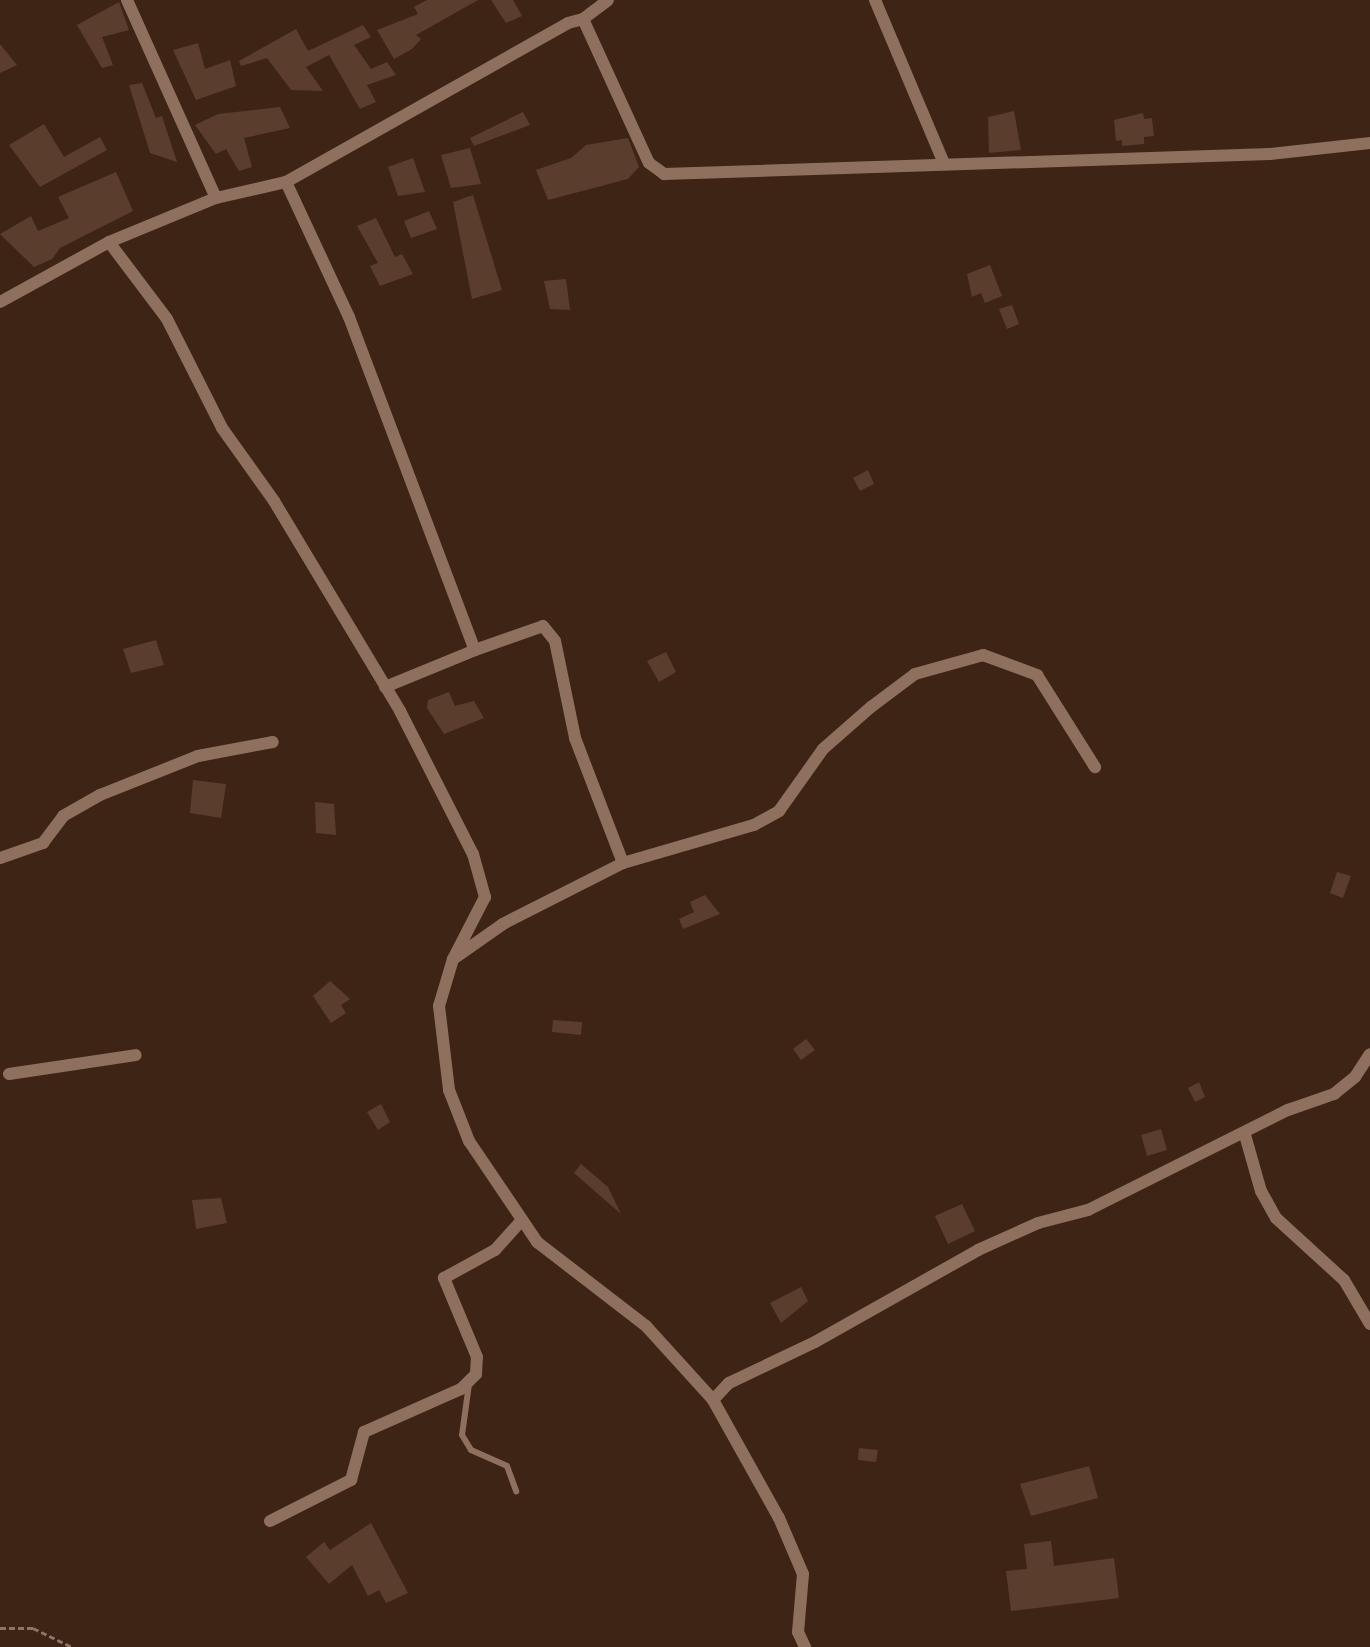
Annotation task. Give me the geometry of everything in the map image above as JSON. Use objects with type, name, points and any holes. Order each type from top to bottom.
[{"type":"street","points":[[127,0],[216,198]]},
{"type":"street","points":[[0,302],[109,242],[216,198],[286,182],[568,23],[584,19],[608,0]]},
{"type":"street","points":[[875,0],[944,163]]},
{"type":"street","points":[[584,19],[649,163],[664,174],[1270,154],[1370,143]]},
{"type":"street","points":[[286,182],[349,316],[475,650]]},
{"type":"street","points":[[109,242],[167,319],[222,428],[274,501],[385,687],[446,796],[473,854],[485,897],[453,958],[440,1006],[449,1090],[469,1141],[520,1222],[568,1271],[646,1326],[713,1400],[779,1518],[803,1574],[798,1632],[805,1647]]},
{"type":"street","points":[[385,687],[475,650],[543,626],[555,641],[575,738],[623,863]]},
{"type":"street","points":[[453,958],[503,924],[623,863],[754,825],[779,811],[823,749],[871,707],[915,674],[983,655],[1037,675],[1095,767]]},
{"type":"street","points":[[0,858],[44,843],[63,816],[100,795],[198,756],[273,742]]},
{"type":"street","points":[[713,1400],[729,1383],[815,1342],[978,1250],[1038,1223],[1088,1210],[1104,1197],[1334,1094],[1355,1077],[1370,1054]]},
{"type":"street","points":[[9,1074],[135,1055]]},
{"type":"street","points":[[1245,1135],[1261,1191],[1276,1218],[1344,1280],[1370,1324]]},
{"type":"street","points":[[270,1521],[351,1480],[364,1432],[469,1381],[477,1357],[444,1278],[495,1250],[520,1222]]},
{"type":"lane","points":[[469,1381],[462,1435],[471,1450],[507,1466],[516,1491]]},
{"type":"path","points":[[0,1628],[33,1628],[72,1647]]},
{"type":"building","points":[[427,0],[478,0],[416,35],[421,39],[412,49],[394,59],[377,30],[418,14],[414,7]]},
{"type":"building","points":[[491,0],[513,0],[522,16],[506,23]]},
{"type":"building","points":[[119,2],[129,30],[102,37],[113,65],[102,68],[77,25]]},
{"type":"building","points":[[363,25],[371,37],[354,45],[371,69],[387,62],[396,75],[367,85],[376,102],[360,109],[329,55],[306,67],[323,91],[291,90],[267,58],[241,66],[239,61],[296,29],[308,51]]},
{"type":"building","points":[[198,43],[205,69],[230,60],[236,86],[196,100],[173,50]]},
{"type":"building","points":[[0,44],[17,65],[0,73]]},
{"type":"building","points":[[142,83],[156,118],[162,116],[177,162],[150,153],[129,85]]},
{"type":"building","points":[[280,107],[290,128],[244,138],[252,167],[239,171],[226,149],[216,154],[195,125],[218,114]]},
{"type":"building","points":[[1014,111],[1021,150],[989,153],[988,117]]},
{"type":"building","points":[[523,112],[530,125],[474,146],[470,138]]},
{"type":"building","points":[[1143,113],[1144,119],[1152,118],[1154,136],[1144,137],[1144,144],[1122,146],[1122,140],[1116,141],[1114,120]]},
{"type":"building","points":[[44,124],[64,157],[100,137],[107,150],[40,187],[9,145]]},
{"type":"building","points":[[628,138],[639,167],[628,179],[548,200],[536,170],[571,158],[586,145]]},
{"type":"building","points":[[470,148],[481,184],[451,188],[441,155]]},
{"type":"building","points":[[413,158],[425,192],[398,196],[388,167]]},
{"type":"building","points":[[116,172],[133,211],[60,248],[52,259],[34,267],[0,234],[31,216],[38,231],[69,218],[58,197]]},
{"type":"building","points":[[473,195],[502,290],[472,299],[453,202]]},
{"type":"building","points":[[429,211],[437,229],[411,238],[404,221]]},
{"type":"building","points":[[376,218],[395,257],[402,254],[413,274],[380,286],[370,266],[378,263],[357,226]]},
{"type":"building","points":[[990,265],[1002,296],[985,303],[981,293],[972,297],[967,274]]},
{"type":"building","points":[[566,279],[570,310],[550,309],[544,281]]},
{"type":"building","points":[[1012,305],[1019,324],[1007,329],[999,309]]},
{"type":"building","points":[[868,470],[874,484],[860,491],[853,478]]},
{"type":"building","points":[[156,640],[164,665],[131,673],[123,649]]},
{"type":"building","points":[[666,652],[676,672],[659,682],[647,661]]},
{"type":"building","points":[[449,692],[455,706],[474,701],[484,718],[444,734],[427,708],[428,700]]},
{"type":"building","points":[[193,780],[226,784],[221,818],[190,813]]},
{"type":"building","points":[[315,802],[334,804],[336,835],[316,833]]},
{"type":"building","points":[[1337,872],[1351,876],[1343,898],[1330,893]]},
{"type":"building","points":[[705,895],[720,914],[683,929],[679,919],[694,912],[690,902]]},
{"type":"building","points":[[330,981],[350,999],[341,1005],[346,1013],[331,1023],[313,996]]},
{"type":"building","points":[[553,1020],[582,1022],[581,1035],[552,1032]]},
{"type":"building","points":[[806,1039],[815,1050],[801,1060],[793,1049]]},
{"type":"building","points":[[1199,1082],[1205,1097],[1195,1102],[1188,1088]]},
{"type":"building","points":[[381,1104],[390,1122],[378,1130],[367,1112]]},
{"type":"building","points":[[1161,1129],[1167,1150],[1147,1156],[1141,1135]]},
{"type":"building","points":[[581,1164],[608,1187],[621,1214],[574,1173]]},
{"type":"building","points":[[221,1198],[227,1223],[196,1229],[192,1200]]},
{"type":"building","points":[[962,1204],[975,1231],[948,1244],[935,1216]]},
{"type":"building","points":[[801,1287],[808,1301],[781,1323],[770,1303]]},
{"type":"building","points":[[859,1448],[878,1450],[876,1462],[858,1460]]},
{"type":"building","points":[[1089,1466],[1098,1498],[1031,1516],[1020,1484]]},
{"type":"building","points":[[371,1523],[408,1593],[386,1603],[379,1590],[368,1596],[352,1565],[329,1584],[306,1557],[324,1542],[330,1550]]},
{"type":"building","points":[[1051,1541],[1054,1566],[1114,1558],[1119,1598],[1011,1611],[1006,1571],[1027,1569],[1024,1544]]}]
